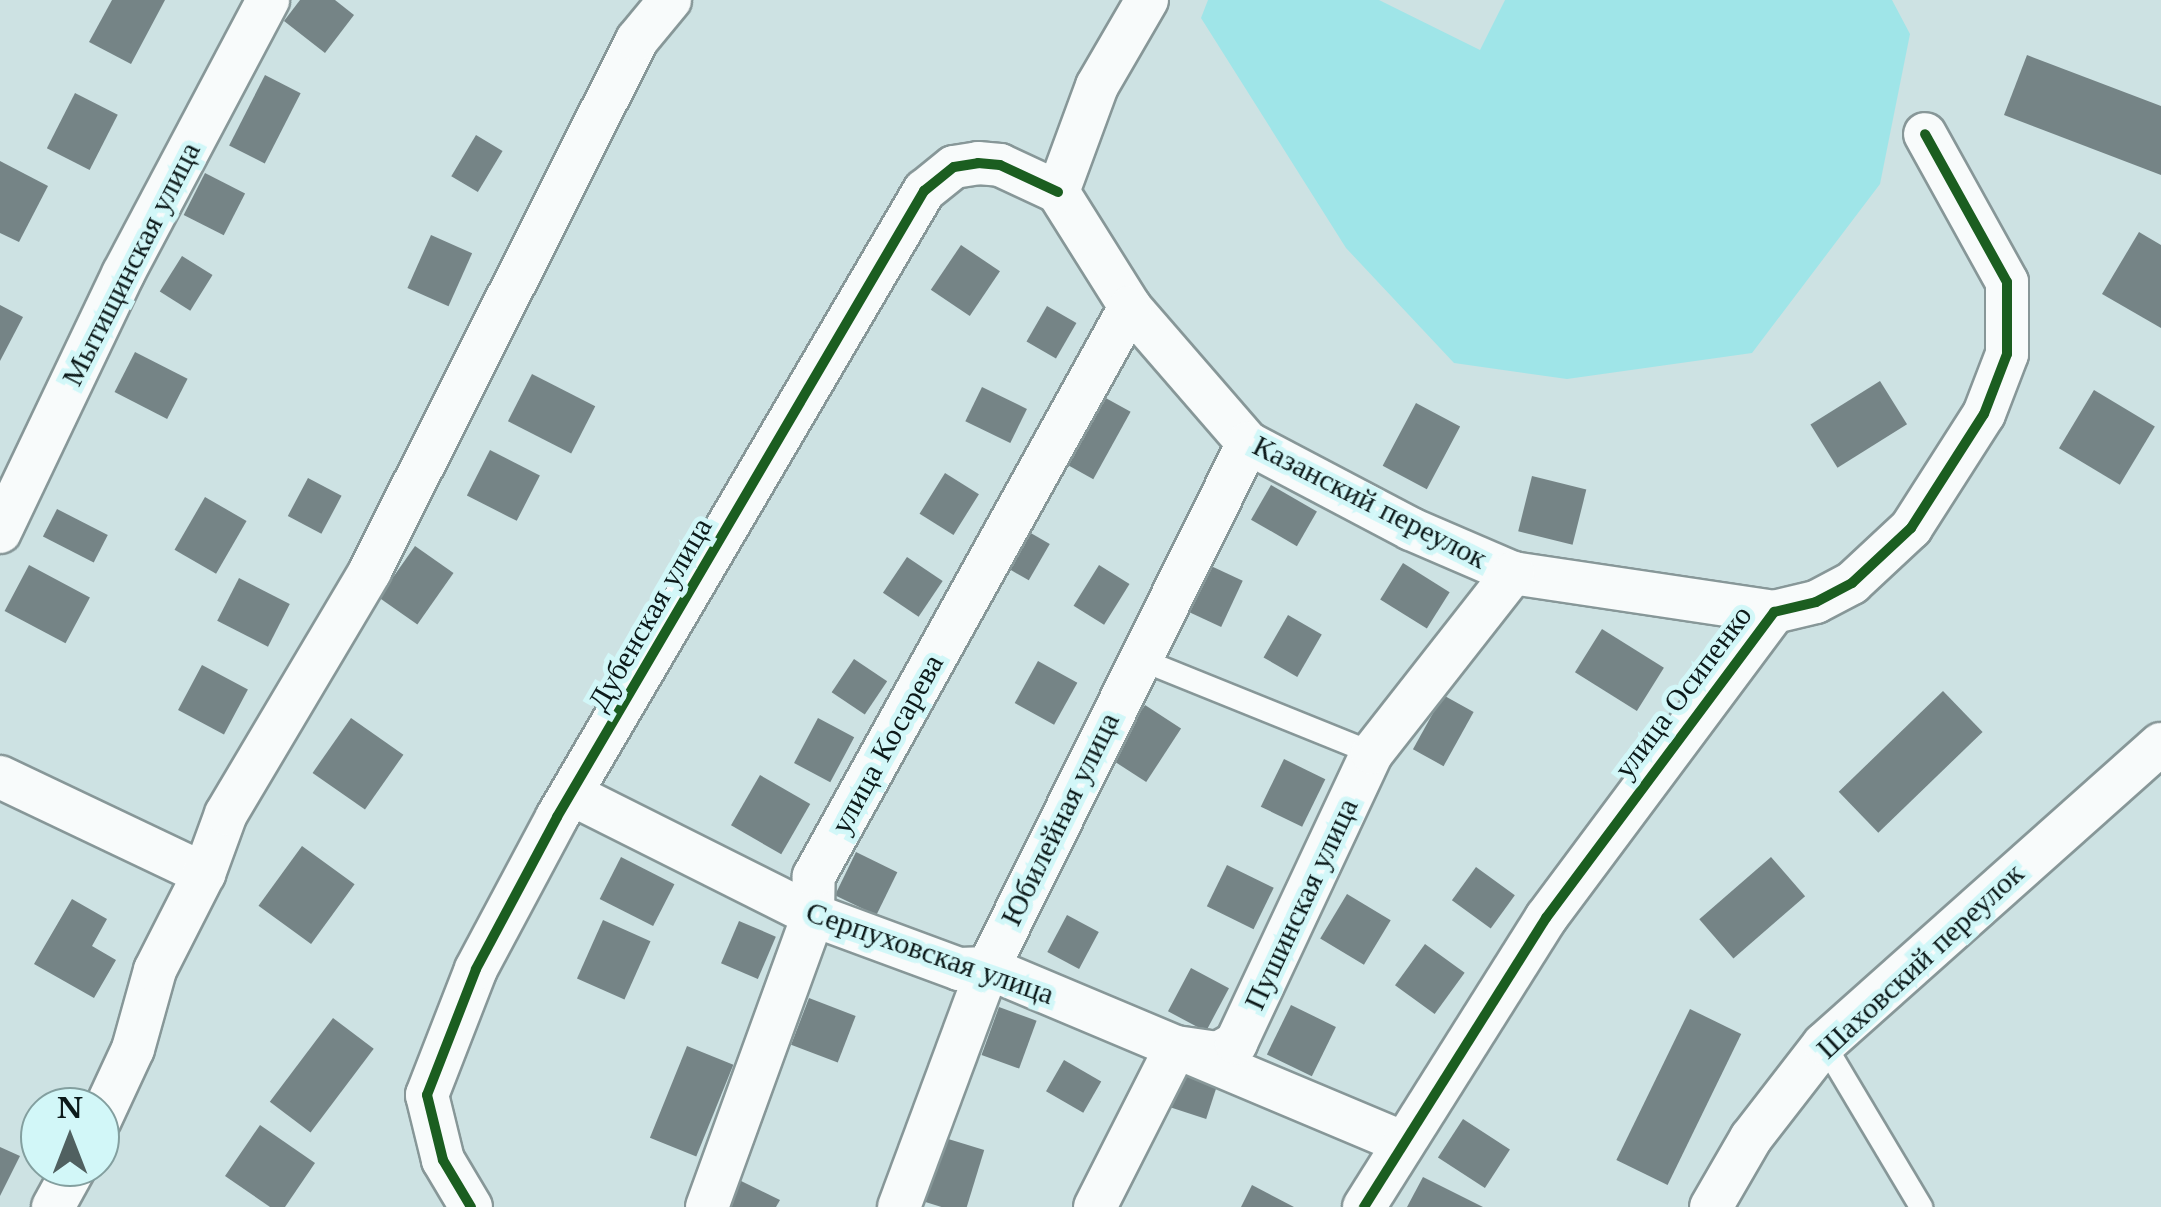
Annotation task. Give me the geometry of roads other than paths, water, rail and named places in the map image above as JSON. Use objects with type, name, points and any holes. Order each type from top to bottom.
[{"type":"street","name":"Мытищинская улица","points":[[0,532],[123,274],[268,0]]},
{"type":"street","points":[[116,1087],[133,1050],[172,930],[204,874],[226,814],[370,572],[637,40],[670,0]]},
{"type":"street","points":[[1058,192],[1097,86],[1147,0]]},
{"type":"street","name":"улица Осипенко","points":[[1364,1207],[1546,918],[1774,612],[1816,602],[1852,583],[1911,528],[1984,414],[2007,354],[2007,282],[1925,134]]},
{"type":"street","name":"Дубенская улица","points":[[471,1207],[443,1160],[427,1094],[476,969],[574,795],[924,191],[954,166],[978,163],[1000,166],[1058,192]]},
{"type":"street","name":"Казанский переулок","points":[[1058,192],[1130,307],[1248,444],[1411,529],[1512,573],[1774,612]]},
{"type":"street","name":"улица Косарева","points":[[707,1207],[813,915],[814,876],[1130,307]]},
{"type":"street","name":"Юбилейная улица","points":[[899,1207],[988,968],[1138,658],[1248,444]]},
{"type":"street","name":"Пушинская улица","points":[[1176,1047],[1218,1053],[1236,1043],[1372,752],[1512,573]]},
{"type":"street","name":"Шаховский переулок","points":[[1711,1207],[1751,1138],[1824,1044],[2161,744]]},
{"type":"street","points":[[0,776],[204,874]]},
{"type":"street","name":"Серпуховская улица","points":[[574,795],[813,915],[959,969],[988,968],[1404,1143]]},
{"type":"street","points":[[1096,1207],[1176,1047]]},
{"type":"lane","points":[[1138,658],[1372,752]]},
{"type":"lane","points":[[1824,1044],[1921,1207]]}]
